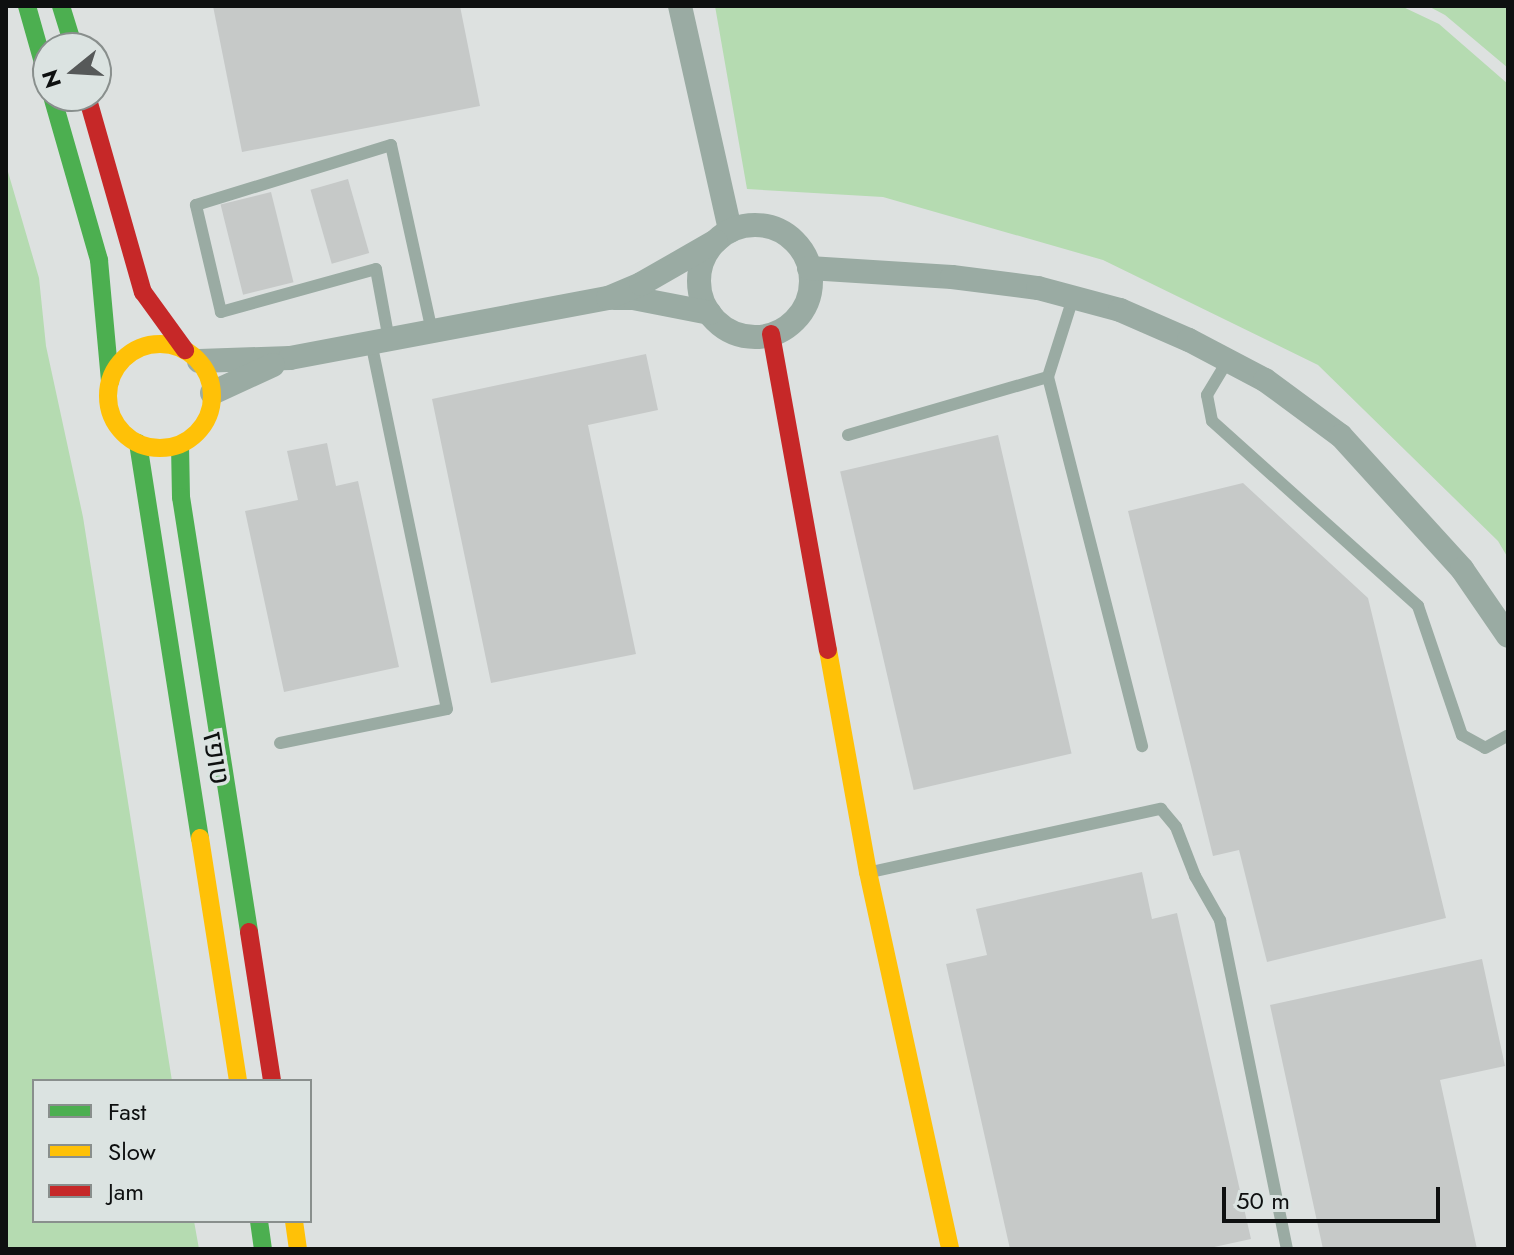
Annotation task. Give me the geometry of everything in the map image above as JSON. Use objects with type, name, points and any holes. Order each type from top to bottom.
[{"type":"street","points":[[27,6],[34,32]]},
{"type":"street","points":[[61,6],[69,32]]},
{"type":"street","points":[[680,6],[723,236]]},
{"type":"street","points":[[57,112],[99,260],[110,382],[108,400],[113,417],[119,428],[138,443],[151,448],[180,445],[205,424],[212,393],[208,376],[143,292],[92,112]]},
{"type":"street","points":[[608,298],[641,284],[723,236],[755,225],[779,230],[793,239],[809,268],[807,301],[786,327],[771,334],[740,334],[725,328],[710,313],[700,290],[700,272],[705,255],[723,236]]},
{"type":"street","points":[[809,268],[952,277],[1038,288],[1120,310],[1228,360],[1265,380],[1341,436],[1462,569],[1508,636]]},
{"type":"street","points":[[212,393],[240,377],[290,358],[608,298],[633,298],[710,313]]},
{"type":"street","points":[[771,334],[868,872],[950,1249]]},
{"type":"street","points":[[110,382],[127,356],[154,344],[192,356],[290,358]]},
{"type":"street","name":"טופז","points":[[138,443],[238,1079]]},
{"type":"street","name":"טופז","points":[[180,445],[181,497],[272,1079]]},
{"type":"street","points":[[259,1223],[263,1249]]},
{"type":"street","points":[[294,1223],[298,1249]]},
{"type":"lane","points":[[280,743],[447,709],[380,341],[376,269],[221,312],[196,205],[391,145],[432,331]]},
{"type":"lane","points":[[1073,298],[1048,377],[1142,746]]},
{"type":"lane","points":[[1228,360],[1207,395],[1212,421],[1418,606],[1462,735],[1485,748],[1508,735]]},
{"type":"lane","points":[[848,435],[1048,377]]},
{"type":"lane","points":[[868,872],[1161,809],[1176,827],[1195,876],[1220,920],[1287,1249]]},
{"type":"green space","points":[[715,6],[1401,6],[1439,24],[1508,84],[1508,558],[1498,541],[1318,365],[1103,260],[883,197],[747,189]]},
{"type":"green space","points":[[1428,6],[1508,6],[1508,68],[1445,15]]},
{"type":"green space","points":[[6,165],[39,278],[46,346],[83,517],[172,1079],[32,1079],[32,1223],[194,1223],[199,1249],[6,1249]]},
{"type":"building","points":[[213,6],[460,6],[480,106],[242,152]]},
{"type":"building","points":[[348,179],[369,253],[332,264],[311,190]]},
{"type":"building","points":[[271,192],[293,282],[243,295],[221,205]]},
{"type":"building","points":[[646,354],[658,410],[588,425],[636,654],[491,683],[432,399]]},
{"type":"building","points":[[998,435],[1072,754],[914,790],[840,471]]},
{"type":"building","points":[[327,443],[336,486],[358,481],[399,667],[284,692],[245,511],[298,500],[287,451]]},
{"type":"building","points":[[1243,483],[1368,598],[1446,918],[1267,962],[1239,850],[1213,856],[1128,511]]},
{"type":"building","points":[[1142,872],[1152,919],[1177,913],[1251,1239],[1205,1249],[1010,1249],[946,964],[987,955],[976,909]]},
{"type":"building","points":[[1482,959],[1505,1066],[1440,1080],[1477,1249],[1323,1249],[1270,1005]]},
{"type":"traffic: fast","points":[[27,6],[34,32]]},
{"type":"traffic: fast","points":[[61,6],[69,32]]},
{"type":"traffic: fast","points":[[57,112],[99,260],[110,382]]},
{"type":"traffic: fast","points":[[138,443],[200,838]]},
{"type":"traffic: fast","points":[[180,445],[181,497],[249,932]]},
{"type":"traffic: fast","points":[[259,1223],[263,1249]]},
{"type":"traffic: slow","points":[[160,344],[180,348],[197,359],[208,376],[212,396],[208,416],[197,433],[180,444],[160,448],[140,444],[123,433],[112,416],[108,396],[112,376],[123,359],[140,348],[160,344]]},
{"type":"traffic: slow","points":[[828,650],[868,872],[950,1249]]},
{"type":"traffic: slow","points":[[200,838],[238,1079]]},
{"type":"traffic: slow","points":[[294,1223],[298,1249]]},
{"type":"traffic: jam","points":[[92,112],[143,292],[185,350]]},
{"type":"traffic: jam","points":[[771,334],[828,650]]},
{"type":"traffic: jam","points":[[249,932],[272,1079]]}]
